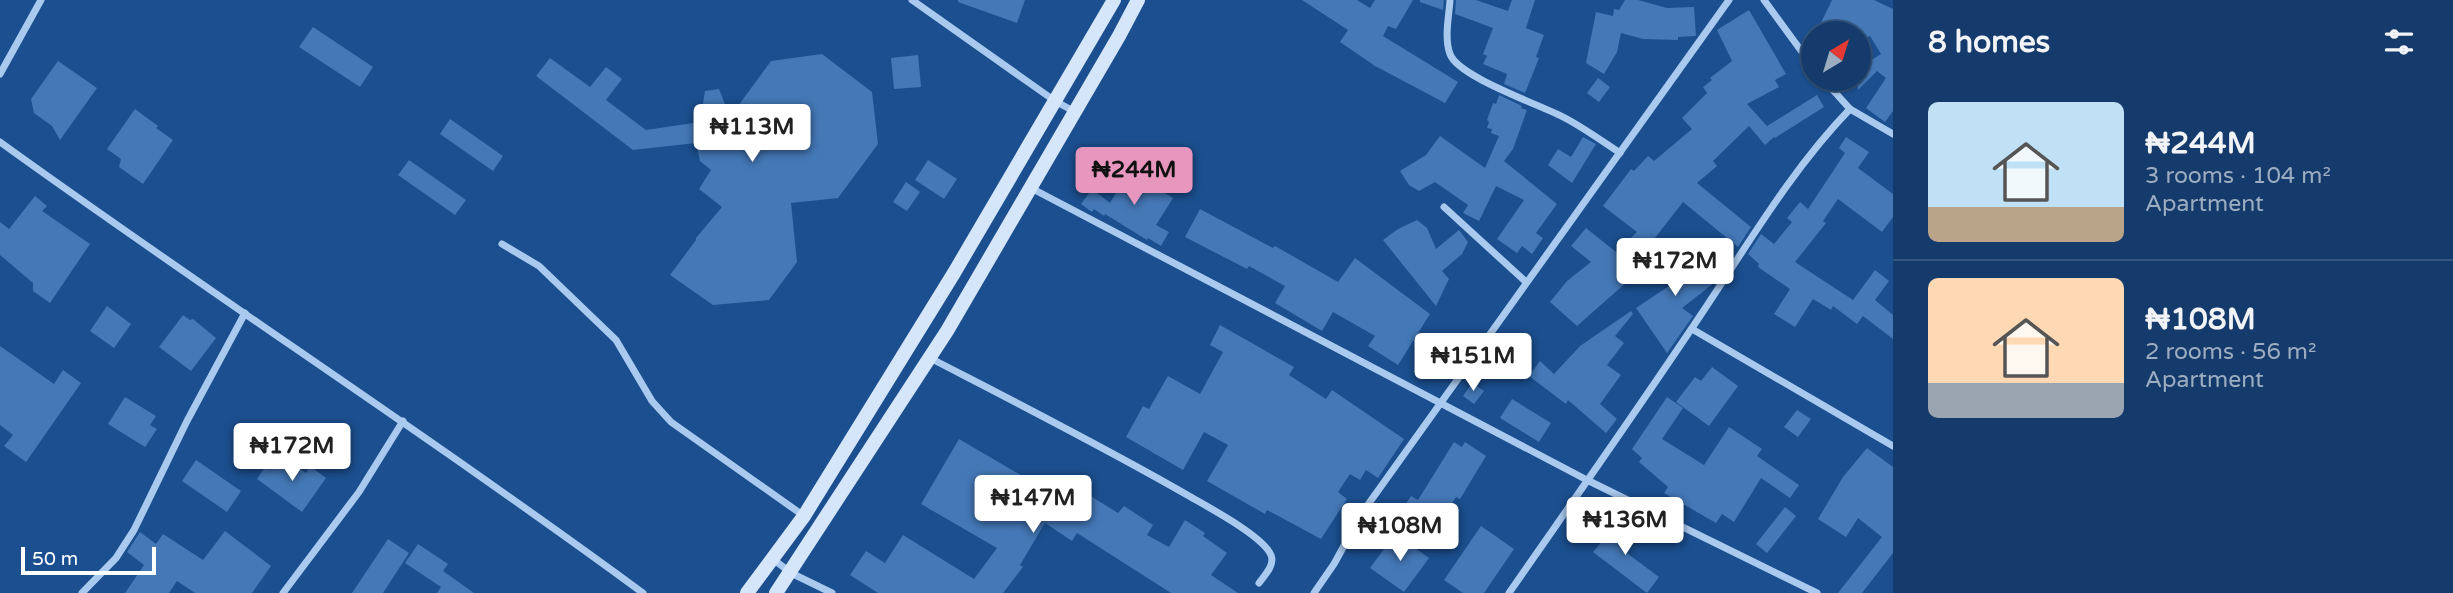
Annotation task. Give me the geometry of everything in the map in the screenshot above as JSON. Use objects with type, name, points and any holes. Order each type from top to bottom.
[{"type":"main road","points":[[747,593],[804,516],[954,273],[1114,0]]},
{"type":"main road","points":[[776,593],[930,358],[1138,0]]},
{"type":"street","points":[[0,74],[41,0]]},
{"type":"street","points":[[912,0],[1055,101],[1075,112]]},
{"type":"street","points":[[1450,0],[1448,39],[1455,63],[1480,79],[1567,119],[1620,153]]},
{"type":"street","points":[[1314,593],[1334,564],[1362,513],[1526,282],[1729,1],[1739,0]]},
{"type":"street","points":[[1764,0],[1801,51]]},
{"type":"street","points":[[1834,91],[1850,109],[1893,134]]},
{"type":"street","points":[[1509,593],[1692,329],[1793,177],[1850,109]]},
{"type":"street","points":[[0,142],[103,216],[514,498],[643,593]]},
{"type":"street","points":[[1031,188],[1587,480],[1817,593]]},
{"type":"street","points":[[1444,207],[1526,282]]},
{"type":"street","points":[[502,244],[539,266],[616,340],[652,401],[671,422],[804,516]]},
{"type":"street","points":[[82,593],[116,558],[134,530],[187,421],[245,313]]},
{"type":"street","points":[[1692,329],[1893,446]]},
{"type":"street","points":[[930,358],[1115,453],[1226,518],[1262,543],[1271,556],[1271,565],[1259,583]]},
{"type":"street","points":[[283,593],[359,492],[403,421]]},
{"type":"street","points":[[773,559],[791,573],[832,593]]},
{"type":"building","points":[[958,0],[1025,0],[1017,23]]},
{"type":"building","points":[[1302,0],[1357,0],[1370,8],[1375,0],[1413,0],[1396,29],[1388,26],[1383,36],[1458,82],[1445,103],[1375,66],[1340,42],[1348,30]]},
{"type":"building","points":[[1444,0],[1443,10],[1420,2]]},
{"type":"building","points":[[1456,0],[1476,0],[1508,11],[1512,0],[1535,0],[1526,28],[1544,35],[1536,57],[1539,58],[1525,93],[1504,84],[1507,74],[1483,64],[1487,56],[1483,54],[1493,28],[1455,14]]},
{"type":"building","points":[[1625,0],[1638,0],[1667,8],[1694,7],[1696,36],[1678,37],[1678,40],[1643,39],[1621,33],[1617,52],[1604,74],[1586,63],[1596,12],[1613,16],[1614,9],[1619,10]]},
{"type":"building","points":[[1832,0],[1874,0],[1893,9],[1893,111],[1885,122],[1866,108],[1886,78],[1877,71],[1871,77],[1871,60],[1881,54],[1871,38],[1871,21],[1822,21]]},
{"type":"building","points":[[1749,10],[1786,74],[1775,80],[1779,87],[1747,104],[1767,126],[1817,95],[1824,107],[1765,145],[1749,126],[1713,161],[1717,166],[1697,183],[1751,227],[1738,247],[1683,202],[1651,243],[1658,249],[1628,281],[1577,326],[1550,302],[1567,281],[1591,262],[1571,246],[1586,228],[1616,252],[1637,232],[1603,206],[1631,169],[1634,171],[1648,156],[1654,161],[1692,129],[1682,118],[1707,93],[1703,87],[1712,80],[1710,78],[1732,61],[1717,30]]},
{"type":"building","points":[[313,27],[373,67],[360,87],[299,47]]},
{"type":"building","points":[[822,54],[872,92],[878,144],[838,198],[791,203],[797,262],[769,300],[713,305],[670,275],[722,207],[699,189],[711,170],[700,161],[696,143],[633,150],[536,76],[550,58],[590,87],[606,67],[622,79],[606,100],[646,130],[700,122],[705,91],[719,89],[730,117],[771,61]]},
{"type":"building","points":[[918,55],[921,87],[894,89],[891,58]]},
{"type":"building","points":[[58,61],[97,88],[60,140],[52,126],[34,113],[31,99]]},
{"type":"building","points":[[1598,78],[1610,87],[1599,102],[1587,93]]},
{"type":"building","points":[[1499,95],[1527,110],[1513,149],[1504,161],[1557,204],[1536,233],[1543,238],[1532,254],[1522,246],[1517,253],[1497,239],[1524,200],[1496,186],[1479,221],[1463,213],[1468,205],[1435,182],[1419,191],[1409,185],[1400,171],[1426,155],[1440,136],[1485,168],[1499,136],[1487,128],[1487,120]]},
{"type":"building","points":[[135,109],[173,140],[143,184],[119,167],[121,159],[107,149]]},
{"type":"building","points":[[450,119],[503,156],[493,171],[440,134]]},
{"type":"building","points":[[1583,137],[1596,144],[1572,183],[1548,165],[1558,149],[1571,157]]},
{"type":"building","points":[[1846,137],[1869,152],[1858,168],[1893,194],[1893,217],[1882,232],[1838,199],[1823,221],[1826,223],[1795,262],[1853,300],[1875,270],[1889,281],[1875,300],[1893,315],[1893,339],[1863,316],[1857,324],[1833,306],[1831,310],[1813,299],[1795,327],[1774,314],[1790,289],[1758,267],[1759,264],[1748,254],[1761,234],[1774,244],[1792,222],[1787,218],[1800,202],[1808,209],[1845,153],[1839,148]]},
{"type":"building","points":[[409,160],[466,200],[455,215],[398,175]]},
{"type":"building","points":[[928,160],[957,179],[944,199],[915,180]]},
{"type":"building","points":[[1129,171],[1173,198],[1156,225],[1169,232],[1161,246],[1105,214],[1104,216],[1094,209],[1092,212],[1081,204],[1092,189],[1110,203]]},
{"type":"building","points":[[906,182],[920,192],[907,211],[893,202]]},
{"type":"building","points":[[35,196],[47,206],[42,211],[90,244],[50,303],[33,291],[33,283],[0,255],[0,222],[9,229]]},
{"type":"building","points":[[1200,209],[1273,248],[1275,246],[1338,282],[1355,258],[1430,314],[1398,365],[1368,346],[1375,336],[1333,312],[1322,331],[1275,303],[1285,286],[1249,266],[1247,269],[1185,237]]},
{"type":"building","points":[[1417,220],[1427,228],[1436,249],[1459,230],[1468,242],[1462,254],[1442,271],[1449,279],[1436,306],[1383,240]]},
{"type":"building","points":[[1685,247],[1714,283],[1682,308],[1693,316],[1667,353],[1636,308],[1672,284],[1659,267]]},
{"type":"building","points":[[107,306],[131,324],[114,348],[90,331]]},
{"type":"building","points":[[1631,311],[1633,314],[1615,336],[1624,343],[1607,365],[1621,375],[1600,404],[1617,419],[1606,433],[1568,400],[1566,404],[1529,376],[1540,361],[1554,374],[1580,346]]},
{"type":"building","points":[[183,315],[193,319],[216,338],[191,371],[159,347]]},
{"type":"building","points":[[1220,325],[1294,367],[1289,375],[1326,399],[1332,390],[1404,439],[1378,478],[1366,470],[1360,480],[1350,474],[1338,492],[1347,499],[1321,539],[1267,510],[1265,514],[1207,481],[1228,445],[1204,432],[1183,470],[1126,437],[1143,406],[1149,409],[1168,376],[1200,394],[1223,352],[1210,345]]},
{"type":"building","points":[[0,346],[54,384],[63,370],[81,383],[26,462],[4,446],[13,435],[0,425]]},
{"type":"building","points":[[1712,367],[1738,386],[1709,426],[1676,402],[1695,377],[1701,381]]},
{"type":"building","points":[[1472,383],[1484,391],[1474,404],[1463,396]]},
{"type":"building","points":[[125,397],[156,416],[150,425],[157,429],[145,447],[108,424]]},
{"type":"building","points":[[1667,397],[1683,408],[1662,439],[1704,465],[1729,427],[1762,449],[1757,456],[1799,485],[1790,498],[1761,478],[1734,522],[1722,514],[1716,523],[1664,493],[1668,487],[1639,462],[1642,458],[1632,449]]},
{"type":"building","points":[[1512,399],[1551,423],[1539,442],[1500,418]]},
{"type":"building","points":[[1797,410],[1811,419],[1798,437],[1784,427]]},
{"type":"building","points":[[959,439],[1072,505],[1081,490],[1118,513],[1124,506],[1153,525],[1147,535],[1169,547],[1185,520],[1205,533],[1203,536],[1227,553],[1211,575],[1238,593],[1171,593],[1077,533],[1072,541],[1045,523],[1020,565],[1023,567],[1003,593],[878,593],[850,575],[866,551],[885,563],[903,535],[974,579],[997,548],[921,504]]},
{"type":"building","points":[[1454,442],[1462,447],[1465,442],[1486,456],[1460,499],[1456,497],[1435,529],[1403,508],[1411,496],[1418,500]]},
{"type":"building","points":[[1867,448],[1893,467],[1893,553],[1862,593],[1838,593],[1882,537],[1858,518],[1846,537],[1818,519],[1843,477]]},
{"type":"building","points":[[278,458],[287,464],[291,462],[306,473],[310,466],[326,478],[302,512],[257,479],[265,467],[270,470]]},
{"type":"building","points":[[196,460],[241,491],[227,512],[182,481]]},
{"type":"building","points":[[1785,507],[1796,516],[1767,553],[1756,544]]},
{"type":"building","points":[[1620,520],[1638,534],[1624,551],[1659,577],[1647,593],[1593,552]]},
{"type":"building","points":[[1481,526],[1514,549],[1484,593],[1463,593],[1444,580]]},
{"type":"building","points":[[225,531],[271,566],[252,593],[195,593],[177,581],[169,593],[125,593],[144,565],[127,552],[140,532],[156,544],[163,534],[203,560]]},
{"type":"building","points":[[1395,534],[1429,558],[1404,592],[1370,568]]},
{"type":"building","points":[[388,539],[409,553],[383,593],[352,593]]},
{"type":"building","points":[[418,544],[448,564],[443,571],[474,593],[437,593],[441,587],[405,563]]}]
